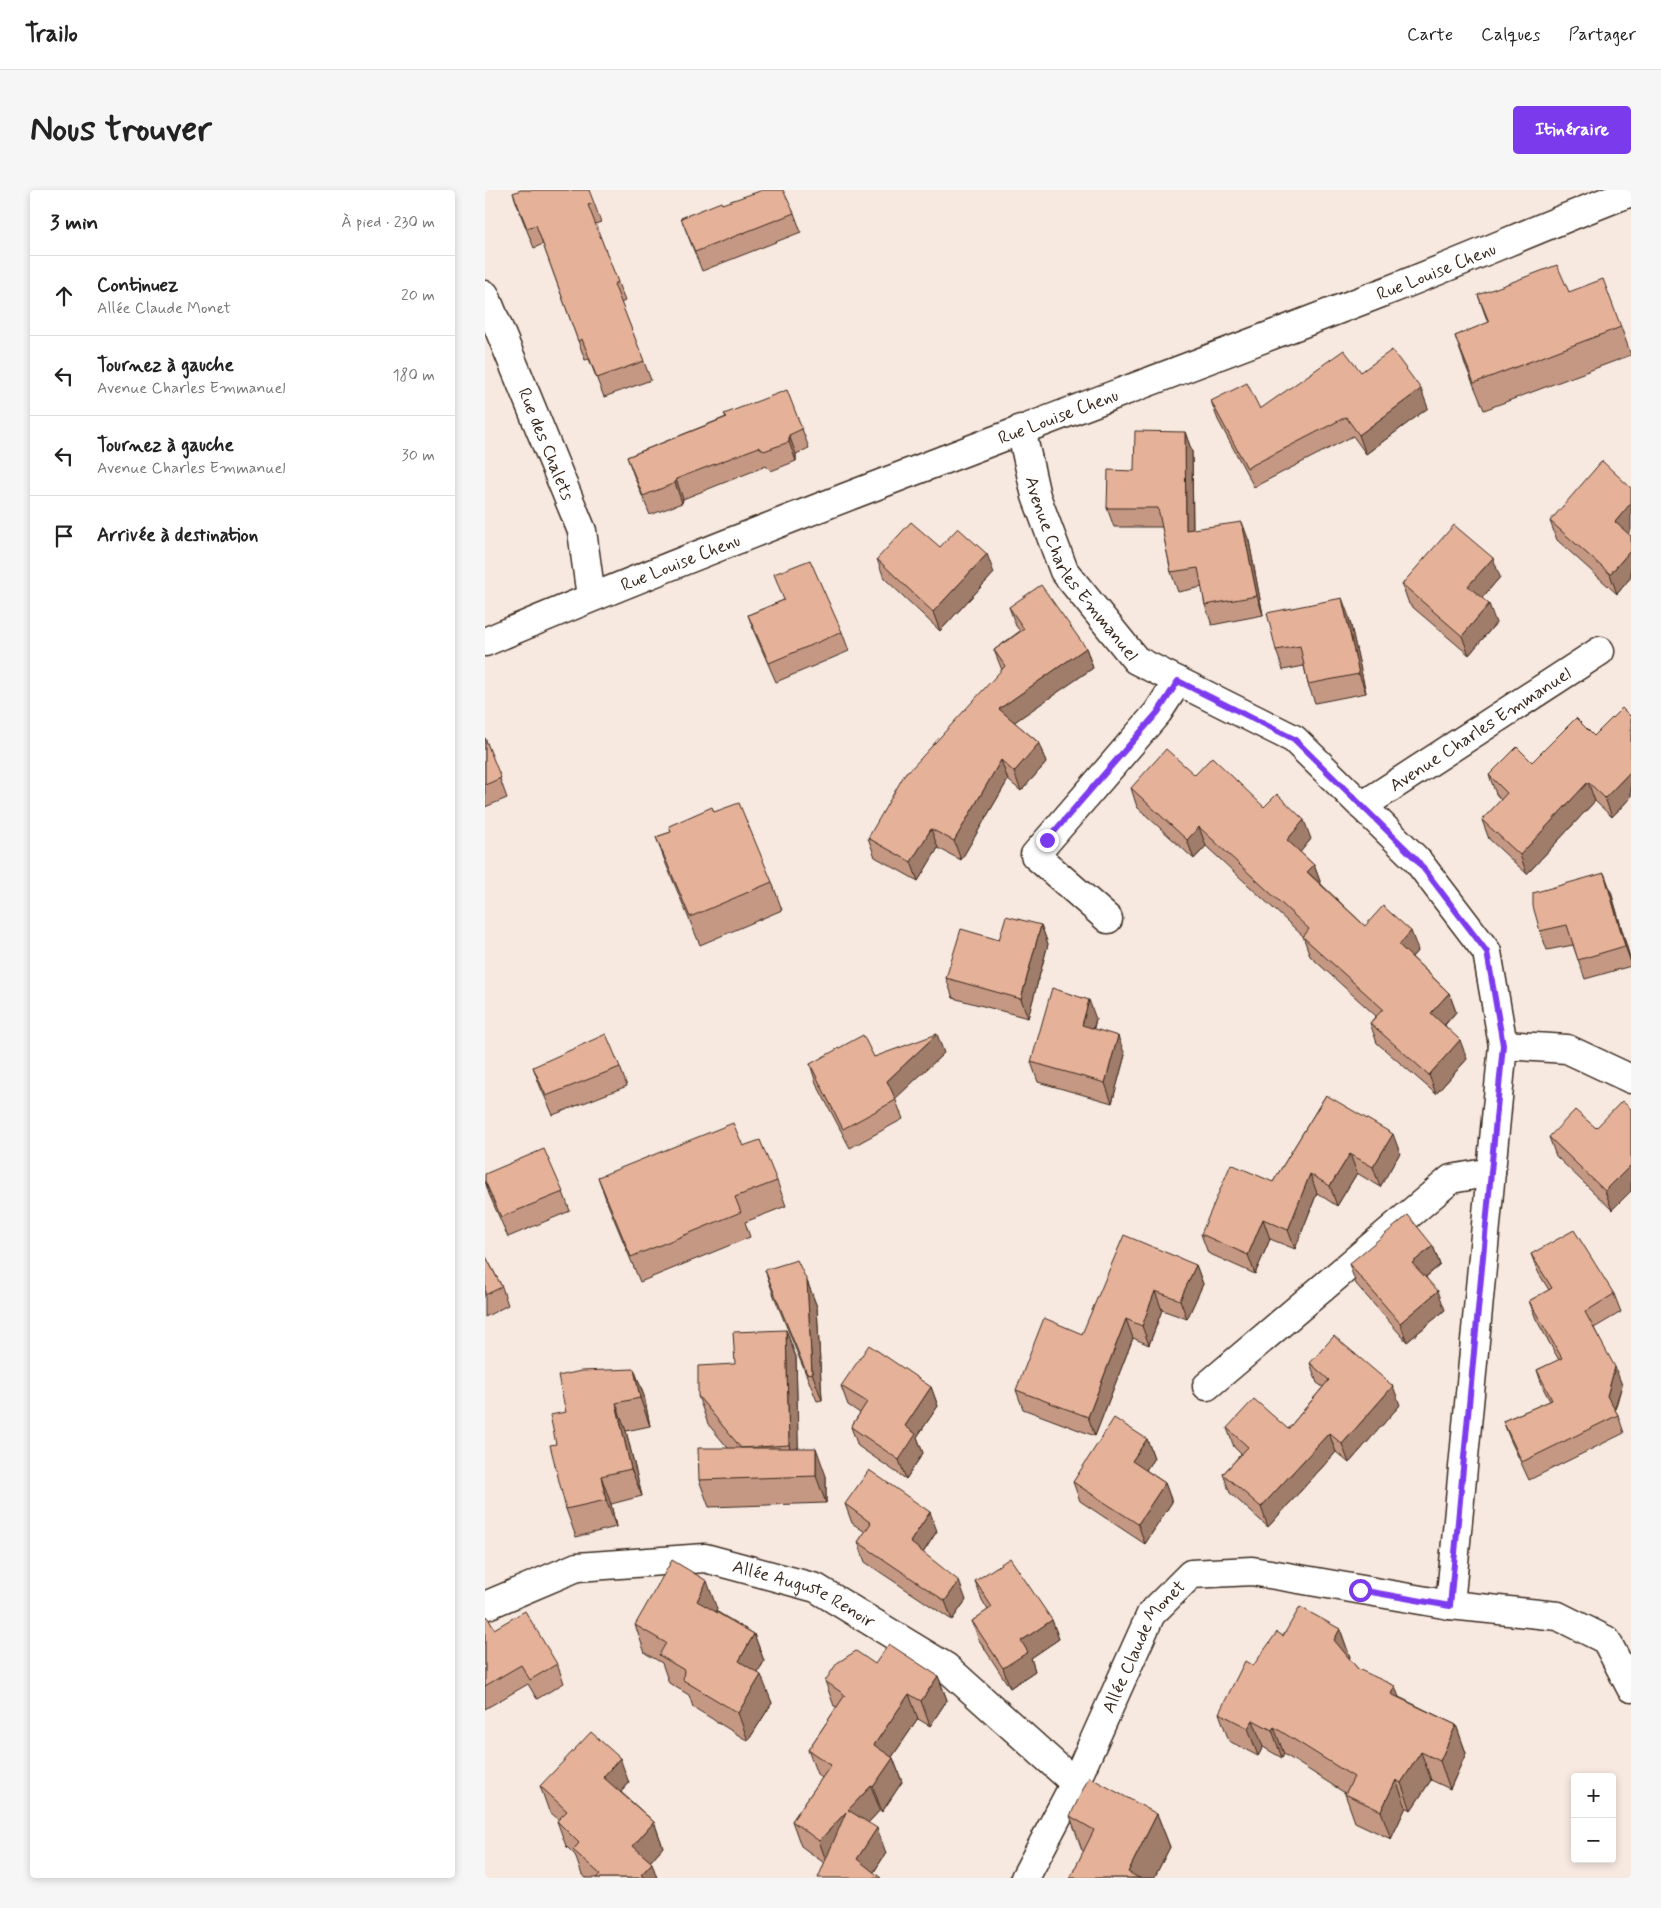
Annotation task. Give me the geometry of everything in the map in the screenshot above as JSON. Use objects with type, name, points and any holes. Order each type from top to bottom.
[{"type":"street","name":"Rue Louise Chenu","points":[[485,642],[591,597],[1021,429],[1388,291],[1616,194]]},
{"type":"street","name":"Rue des Chalets","points":[[485,294],[582,531],[591,597]]},
{"type":"street","name":"Avenue Charles Emmanuel","points":[[1021,429],[1036,496],[1065,571],[1136,660],[1294,739],[1417,860],[1487,952],[1503,1045],[1450,1606]]},
{"type":"street","name":"Avenue Charles Emmanuel","points":[[1362,806],[1600,652]]},
{"type":"street","points":[[1108,919],[1035,855],[1158,712],[1178,681]]},
{"type":"street","points":[[1503,1045],[1567,1049],[1631,1078]]},
{"type":"street","points":[[1207,1386],[1451,1179],[1491,1172]]},
{"type":"street","name":"Allée Auguste Renoir","points":[[485,1606],[577,1567],[705,1558],[816,1588],[947,1667],[1075,1782]]},
{"type":"street","name":"Allée Claude Monet","points":[[1025,1878],[1075,1782],[1151,1614],[1191,1574],[1252,1571],[1450,1606],[1558,1616],[1606,1640],[1631,1688]]},
{"type":"building","points":[[521,190],[589,190],[594,203],[588,205],[618,282],[614,284],[644,361],[597,378],[582,339],[578,341],[536,225],[527,228],[513,193]]},
{"type":"building","points":[[763,190],[783,190],[794,213],[695,252],[681,218],[721,202],[722,204]]},
{"type":"building","points":[[1557,265],[1569,292],[1603,279],[1621,327],[1474,383],[1455,336],[1489,322],[1478,295]]},
{"type":"building","points":[[1344,350],[1361,372],[1392,350],[1421,389],[1359,435],[1346,417],[1247,468],[1211,401],[1247,383],[1260,409]]},
{"type":"building","points":[[787,390],[802,429],[789,435],[789,442],[764,451],[759,447],[676,479],[675,483],[643,496],[627,457],[727,417],[724,414]]},
{"type":"building","points":[[1135,431],[1185,432],[1186,530],[1242,522],[1257,596],[1205,605],[1198,568],[1171,572],[1158,508],[1107,508],[1108,470],[1134,471]]},
{"type":"building","points":[[1602,461],[1631,488],[1631,503],[1615,522],[1631,536],[1631,550],[1610,574],[1550,521]]},
{"type":"building","points":[[911,522],[940,547],[958,528],[987,554],[933,612],[877,559]]},
{"type":"building","points":[[1454,525],[1493,558],[1468,586],[1489,604],[1462,636],[1402,584]]},
{"type":"building","points":[[810,560],[842,632],[769,663],[748,615],[784,600],[774,574]]},
{"type":"building","points":[[1041,585],[1086,648],[999,709],[1039,743],[1014,772],[1001,760],[954,841],[931,829],[911,862],[868,838],[906,772],[911,769],[1005,666],[994,650],[1024,629],[1009,607]]},
{"type":"building","points":[[1342,598],[1359,674],[1308,684],[1300,646],[1276,650],[1267,613]]},
{"type":"building","points":[[1622,708],[1631,715],[1631,771],[1605,798],[1588,782],[1520,855],[1482,820],[1507,793],[1489,775],[1517,747],[1532,762],[1576,718],[1594,736]]},
{"type":"building","points":[[485,738],[501,778],[485,785]]},
{"type":"building","points":[[1166,749],[1195,775],[1212,757],[1264,807],[1277,794],[1304,820],[1287,840],[1314,865],[1307,872],[1365,926],[1383,906],[1411,931],[1399,945],[1449,993],[1431,1013],[1460,1040],[1429,1075],[1370,1023],[1383,1009],[1303,937],[1309,929],[1199,827],[1187,840],[1131,788]]},
{"type":"building","points":[[739,803],[772,882],[690,917],[656,837],[671,832],[669,826],[712,807],[714,812]]},
{"type":"building","points":[[1604,873],[1625,946],[1578,960],[1567,925],[1540,931],[1533,906],[1533,893]]},
{"type":"building","points":[[1006,916],[1041,925],[1021,999],[946,978],[961,929],[999,940]]},
{"type":"building","points":[[1052,988],[1089,1000],[1082,1025],[1118,1036],[1105,1083],[1031,1062]]},
{"type":"building","points":[[606,1034],[620,1067],[546,1096],[533,1067]]},
{"type":"building","points":[[937,1034],[887,1081],[896,1100],[843,1129],[810,1064],[863,1035],[874,1057]]},
{"type":"building","points":[[1326,1095],[1393,1134],[1373,1167],[1350,1154],[1330,1186],[1310,1174],[1288,1230],[1263,1219],[1248,1255],[1201,1234],[1231,1164],[1273,1182]]},
{"type":"building","points":[[1622,1101],[1631,1109],[1631,1165],[1605,1191],[1549,1137],[1575,1110],[1596,1128]]},
{"type":"building","points":[[733,1123],[743,1146],[760,1140],[777,1181],[735,1197],[741,1212],[631,1257],[598,1177]]},
{"type":"building","points":[[544,1149],[563,1192],[501,1217],[485,1181],[485,1174]]},
{"type":"building","points":[[1408,1215],[1433,1246],[1412,1263],[1438,1291],[1400,1323],[1349,1264]]},
{"type":"building","points":[[1574,1230],[1614,1294],[1585,1312],[1615,1367],[1607,1396],[1618,1415],[1522,1462],[1503,1421],[1552,1400],[1537,1370],[1562,1358],[1529,1301],[1552,1288],[1531,1254]]},
{"type":"building","points":[[1124,1235],[1196,1265],[1180,1300],[1155,1291],[1142,1326],[1126,1319],[1088,1417],[1016,1390],[1044,1318],[1082,1334]]},
{"type":"building","points":[[485,1255],[502,1287],[485,1295]]},
{"type":"building","points":[[797,1260],[807,1281],[812,1373],[807,1374],[765,1270]]},
{"type":"building","points":[[786,1330],[789,1445],[741,1448],[698,1396],[698,1366],[735,1364],[733,1332]]},
{"type":"building","points":[[1334,1336],[1393,1386],[1342,1444],[1329,1433],[1261,1507],[1223,1474],[1248,1447],[1227,1428],[1254,1399],[1288,1429],[1329,1380],[1310,1363]]},
{"type":"building","points":[[869,1345],[931,1387],[905,1426],[916,1434],[899,1460],[851,1427],[867,1402],[841,1386]]},
{"type":"building","points":[[634,1369],[640,1398],[616,1403],[631,1469],[601,1476],[606,1500],[566,1509],[550,1445],[556,1444],[550,1415],[566,1412],[558,1376],[581,1371]]},
{"type":"building","points":[[1114,1418],[1147,1439],[1132,1461],[1165,1483],[1138,1524],[1073,1482]]},
{"type":"building","points":[[698,1448],[816,1448],[816,1476],[699,1480]]},
{"type":"building","points":[[869,1470],[930,1512],[910,1542],[959,1581],[945,1601],[858,1542],[871,1523],[845,1504]]},
{"type":"building","points":[[1010,1558],[1052,1620],[1021,1641],[1028,1652],[1003,1668],[972,1621],[992,1607],[975,1581]]},
{"type":"building","points":[[672,1560],[707,1581],[697,1601],[754,1634],[739,1661],[761,1675],[738,1713],[683,1680],[684,1670],[659,1655],[666,1643],[635,1625]]},
{"type":"building","points":[[1300,1607],[1340,1629],[1334,1640],[1358,1669],[1395,1686],[1391,1694],[1456,1725],[1440,1761],[1421,1752],[1401,1783],[1396,1780],[1381,1811],[1345,1794],[1354,1777],[1274,1727],[1272,1730],[1253,1720],[1248,1728],[1219,1713],[1245,1661],[1253,1666],[1277,1632],[1283,1636]]},
{"type":"building","points":[[525,1611],[557,1664],[530,1680],[521,1665],[485,1686],[485,1617],[487,1616],[494,1629]]},
{"type":"building","points":[[889,1644],[938,1676],[921,1701],[909,1694],[874,1745],[893,1758],[873,1787],[871,1786],[848,1810],[877,1828],[857,1859],[881,1878],[818,1878],[846,1812],[819,1841],[792,1821],[831,1765],[808,1750],[845,1695],[825,1681],[837,1663],[856,1651],[875,1664]]},
{"type":"building","points":[[591,1732],[620,1758],[603,1777],[654,1822],[633,1846],[652,1863],[641,1875],[645,1878],[596,1878],[600,1874],[573,1850],[579,1843],[557,1821],[567,1811],[540,1786]]},
{"type":"building","points":[[1089,1777],[1157,1814],[1128,1872],[1139,1878],[1070,1878],[1094,1830],[1070,1816]]},
{"type":"route","points":[[1047,840],[1158,712],[1178,681],[1294,739],[1417,860],[1487,952],[1503,1045],[1450,1606],[1360,1590]]}]
